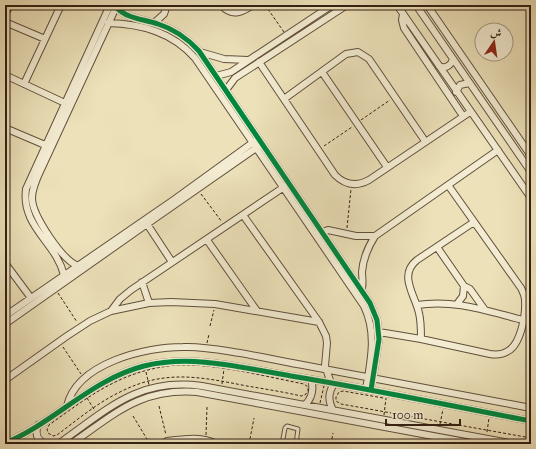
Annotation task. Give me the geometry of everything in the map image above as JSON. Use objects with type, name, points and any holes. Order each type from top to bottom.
[{"type":"street","points":[[5,15],[10,5]]},
{"type":"street","points":[[24,84],[61,5]]},
{"type":"street","points":[[167,5],[164,14],[167,28]]},
{"type":"street","points":[[221,5],[227,10],[237,13],[244,11],[253,5]]},
{"type":"street","points":[[216,76],[228,74],[332,5]]},
{"type":"street","points":[[226,90],[232,81],[250,68],[347,5]]},
{"type":"street","points":[[397,5],[531,198]]},
{"type":"street","points":[[416,5],[469,83],[528,162],[531,172]]},
{"type":"street","points":[[427,5],[531,156]]},
{"type":"street","points":[[78,266],[57,252],[32,223],[26,210],[25,196],[28,183],[45,145],[108,23],[114,6]]},
{"type":"street","points":[[114,6],[128,16],[167,28],[183,37],[199,51],[226,90],[255,140]]},
{"type":"street","points":[[64,276],[57,252],[32,205],[32,195],[34,186],[67,104],[114,6]]},
{"type":"street","points":[[425,19],[433,13]]},
{"type":"street","points":[[154,23],[164,14]]},
{"type":"street","points":[[403,14],[402,20],[404,28],[463,116]]},
{"type":"street","points":[[5,22],[45,40]]},
{"type":"street","points":[[108,23],[131,24],[157,31],[170,37],[186,48],[195,58],[255,140],[316,235],[373,308],[379,332],[379,346],[369,390]]},
{"type":"street","points":[[199,51],[224,59],[247,61]]},
{"type":"street","points":[[284,99],[350,52],[358,52],[366,56],[425,141]]},
{"type":"street","points":[[439,66],[448,66],[453,59]]},
{"type":"street","points":[[247,61],[250,68]]},
{"type":"street","points":[[259,62],[335,175],[345,183],[364,183],[470,112]]},
{"type":"street","points":[[322,72],[387,167]]},
{"type":"street","points":[[5,75],[67,104]]},
{"type":"street","points":[[456,92],[460,85],[469,83]]},
{"type":"street","points":[[5,128],[45,145]]},
{"type":"street","points":[[5,316],[175,199],[255,140]]},
{"type":"street","points":[[5,324],[259,146]]},
{"type":"street","points":[[259,146],[322,231],[359,292],[367,312],[372,331],[371,377]]},
{"type":"street","points":[[359,292],[364,258],[375,236],[498,150]]},
{"type":"street","points":[[379,332],[499,355],[508,351],[515,345],[523,320],[525,299],[521,288],[448,185]]},
{"type":"street","points":[[111,311],[125,294],[284,187]]},
{"type":"street","points":[[243,215],[319,322],[326,336],[327,343],[322,369],[313,379],[311,397],[305,405]]},
{"type":"street","points":[[421,339],[419,314],[409,284],[408,271],[411,265],[474,222]]},
{"type":"street","points":[[147,224],[172,262]]},
{"type":"street","points":[[316,235],[322,231],[330,230],[346,234],[375,236]]},
{"type":"street","points":[[207,240],[256,311]]},
{"type":"street","points":[[437,247],[464,286],[470,289],[485,310]]},
{"type":"street","points":[[5,264],[31,298]]},
{"type":"street","points":[[142,282],[149,303]]},
{"type":"street","points":[[457,304],[463,296],[464,286]]},
{"type":"street","points":[[5,380],[81,327],[111,311],[149,303],[171,302],[215,304],[319,322]]},
{"type":"street","points":[[417,305],[442,302],[457,304],[523,320]]},
{"type":"street","points":[[66,406],[72,392],[83,378],[112,362],[143,352],[174,347],[206,348],[250,355],[531,408]]},
{"type":"street","points":[[248,368],[250,355]]},
{"type":"street","points":[[5,443],[38,425],[109,379],[127,371],[144,366],[185,360],[204,361],[313,379],[369,390],[387,396],[401,396],[531,421]]},
{"type":"street","points":[[322,369],[330,383],[329,397],[333,410]]},
{"type":"street","points":[[401,396],[403,383]]},
{"type":"street","points":[[58,444],[122,399],[150,388],[178,384],[221,389],[515,444]]},
{"type":"street","points":[[70,444],[134,402],[156,394],[177,391],[197,392],[440,441],[476,444]]},
{"type":"street","points":[[38,425],[36,431],[37,437],[41,442],[46,444]]},
{"type":"street","points":[[167,441],[194,438],[205,439],[217,444]]},
{"type":"lane","points":[[282,444],[285,428],[287,426],[298,429],[296,444]]},
{"type":"path","points":[[265,5],[286,35]]},
{"type":"path","points":[[346,234],[351,184]]},
{"type":"path","points":[[197,189],[226,227]]},
{"type":"path","points":[[55,288],[81,327]]},
{"type":"path","points":[[210,326],[215,304]]},
{"type":"path","points":[[206,348],[210,334]]},
{"type":"path","points":[[59,341],[83,378]]},
{"type":"path","points":[[221,389],[225,365]]},
{"type":"path","points":[[144,366],[150,388]]},
{"type":"path","points":[[320,408],[330,383]]},
{"type":"path","points":[[383,419],[384,411],[387,396],[341,391],[337,393],[336,400],[339,403],[384,411],[441,421],[531,438]]},
{"type":"path","points":[[84,395],[98,416]]},
{"type":"path","points":[[439,430],[443,404]]},
{"type":"path","points":[[159,406],[167,441]]},
{"type":"path","points":[[205,439],[207,407]]},
{"type":"path","points":[[485,438],[490,413]]},
{"type":"path","points":[[133,416],[150,444]]},
{"type":"path","points":[[249,444],[254,418]]},
{"type":"path","points":[[331,444],[333,433]]},
{"type":"cycle path","points":[[116,7],[125,14],[170,29],[190,42],[199,51],[370,303],[377,320],[379,339],[371,390]]},
{"type":"cycle path","points":[[5,443],[40,424],[90,391],[125,372],[144,366],[181,361],[236,366],[351,386],[531,421]]}]
